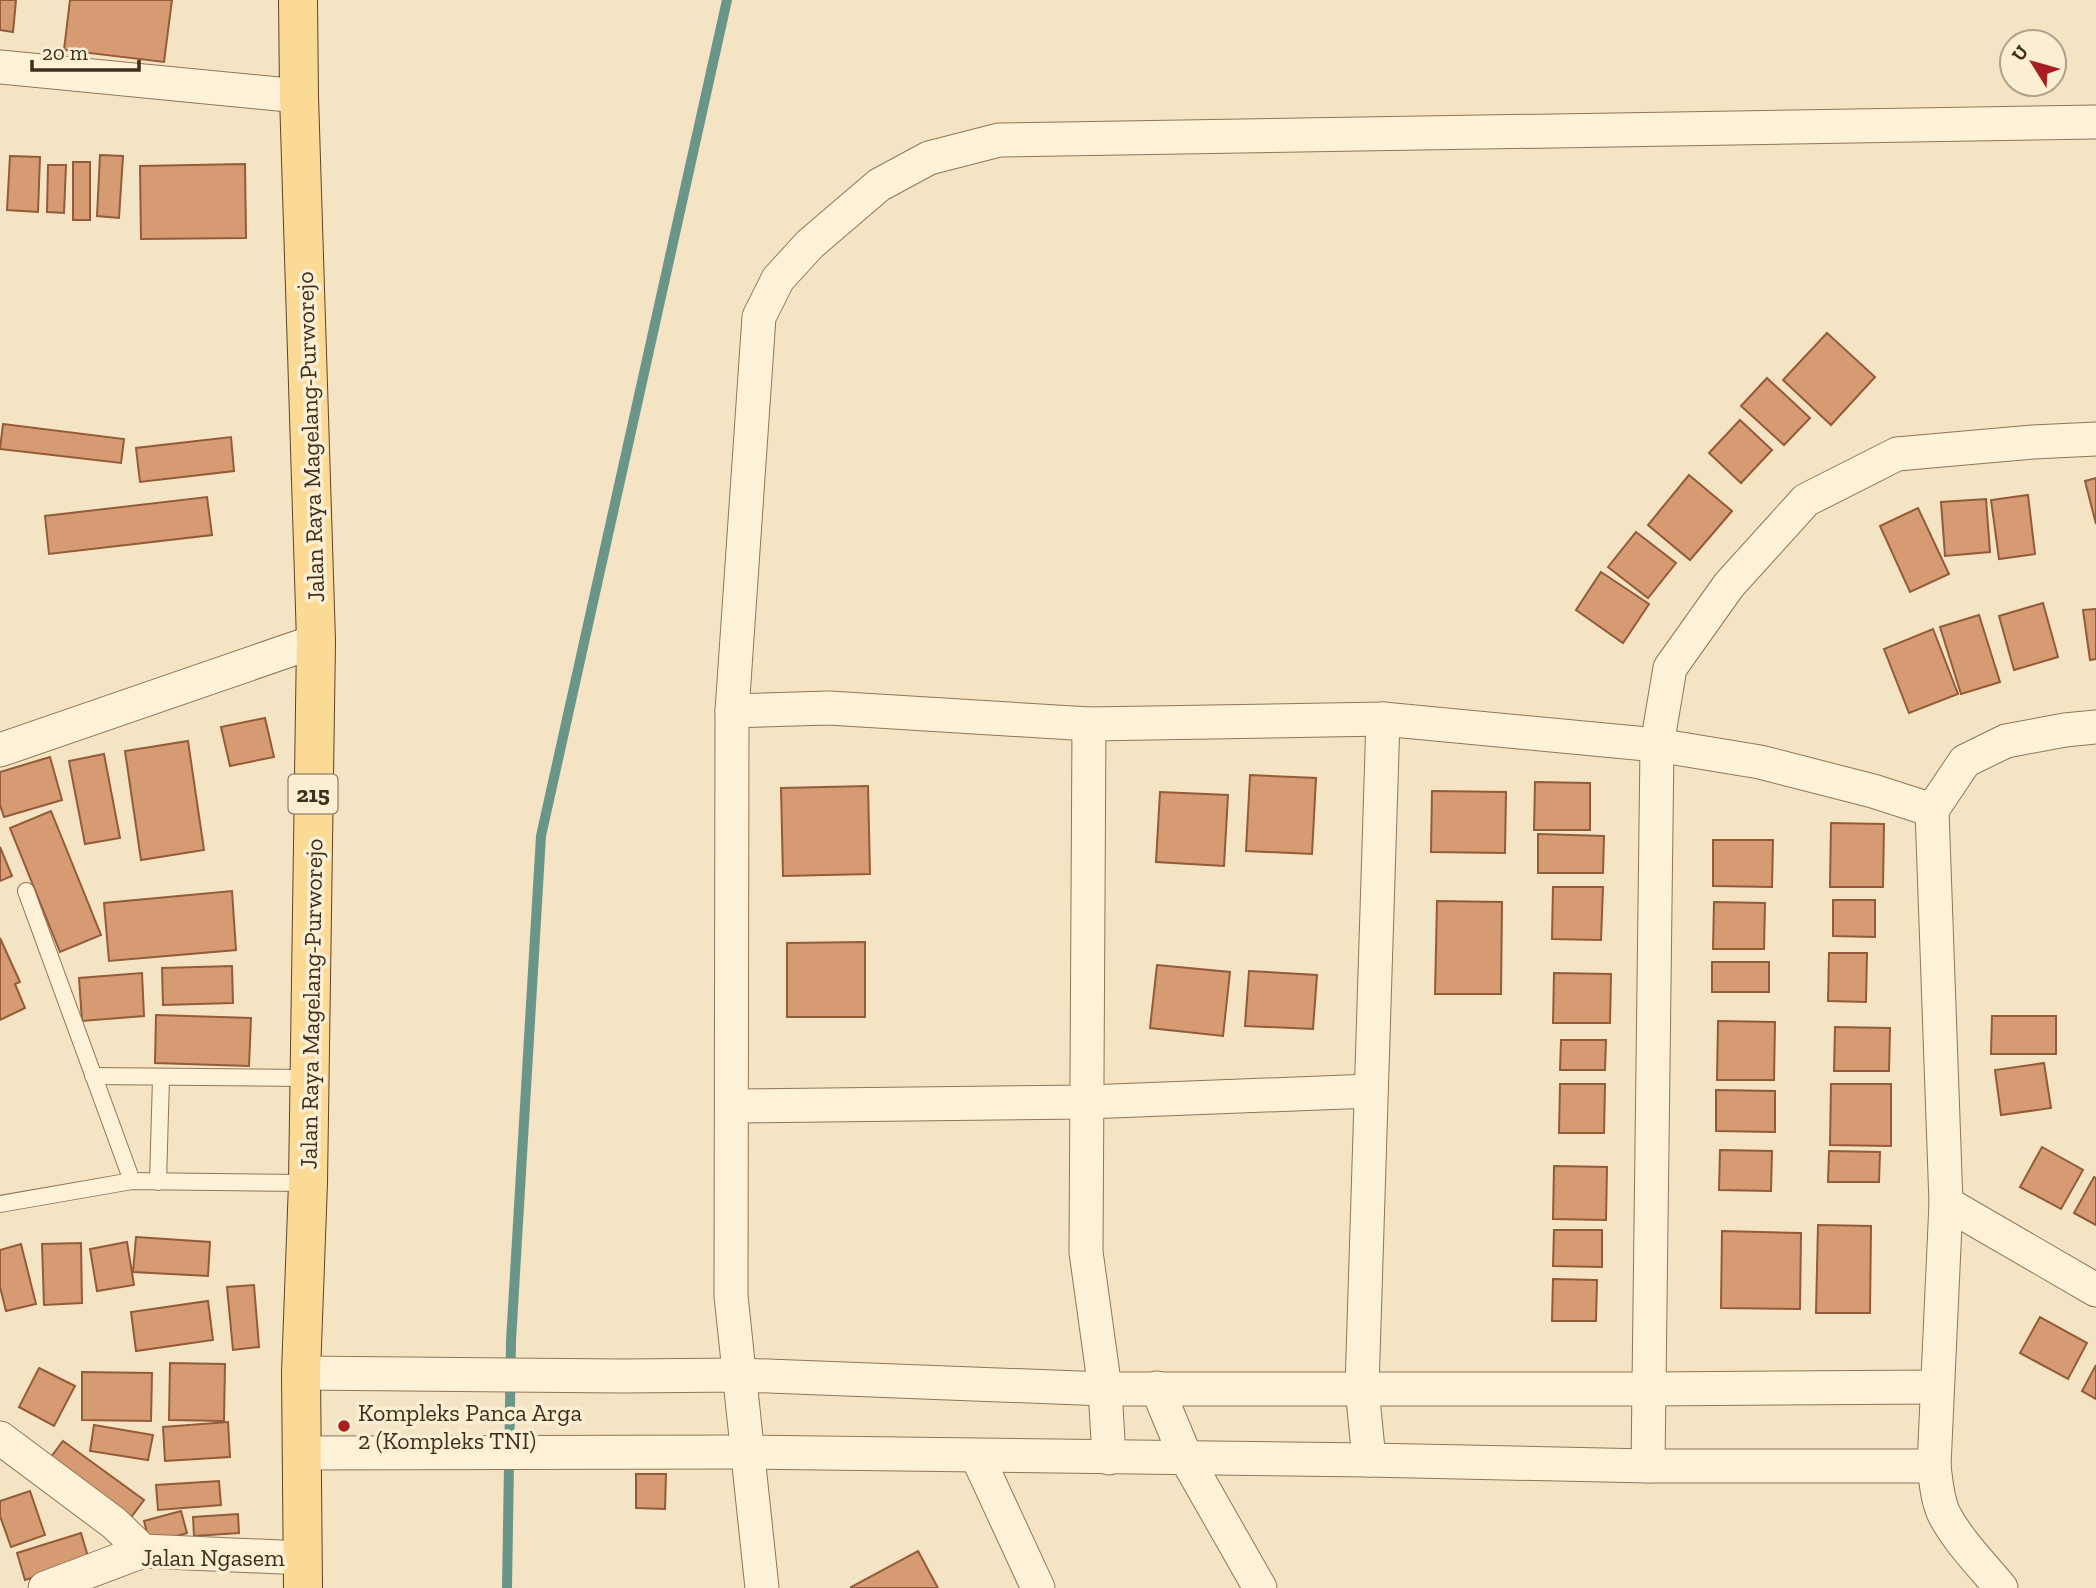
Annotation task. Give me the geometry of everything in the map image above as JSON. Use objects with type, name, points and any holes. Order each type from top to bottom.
[{"type":"main road","name":"Jalan Raya Magelang-Purworejo","points":[[298,0],[316,641],[308,1183],[300,1453],[303,1573]]},
{"type":"street","points":[[0,67],[299,96]]},
{"type":"street","points":[[762,1588],[731,1296],[732,711],[759,317],[778,279],[810,244],[879,185],[929,158],[999,140],[2096,122]]},
{"type":"street","points":[[1648,1466],[1657,745],[1670,668],[1729,585],[1806,500],[1897,454],[2096,439]]},
{"type":"street","points":[[0,750],[316,641]]},
{"type":"street","points":[[732,711],[829,708],[1089,724],[1383,719],[1657,745],[1760,762],[1873,791],[1932,810]]},
{"type":"street","points":[[1369,1460],[1362,1388],[1383,719]]},
{"type":"street","points":[[1089,724],[1086,1252],[1105,1389],[1109,1458]]},
{"type":"street","points":[[2001,1588],[1962,1541],[1944,1514],[1934,1465],[1946,1203],[1932,810],[1965,761],[2007,741],[2096,727]]},
{"type":"street","points":[[732,1106],[1087,1102],[1371,1091]]},
{"type":"street","points":[[1946,1203],[2096,1290]]},
{"type":"street","points":[[302,1373],[740,1375],[1105,1389],[1937,1387]]},
{"type":"street","points":[[1157,1388],[1186,1458],[1260,1588]]},
{"type":"street","points":[[0,1439],[114,1522],[143,1551]]},
{"type":"street","points":[[300,1453],[748,1452],[1648,1466],[1934,1465]]},
{"type":"street","points":[[977,1455],[1038,1588]]},
{"type":"street","name":"Jalan Ngasem","points":[[45,1588],[143,1551],[303,1573]]},
{"type":"lane","points":[[26,891],[132,1181]]},
{"type":"lane","points":[[93,1076],[309,1078]]},
{"type":"lane","points":[[158,1182],[161,1078]]},
{"type":"lane","points":[[0,1204],[132,1181],[308,1183]]},
{"type":"building","points":[[0,0],[16,0],[13,32],[0,30]]},
{"type":"building","points":[[70,0],[172,0],[164,62],[64,50]]},
{"type":"building","points":[[100,155],[123,156],[119,218],[97,216]]},
{"type":"building","points":[[10,156],[40,157],[38,212],[7,210]]},
{"type":"building","points":[[73,162],[90,162],[90,220],[73,220]]},
{"type":"building","points":[[245,164],[246,238],[141,239],[140,166]]},
{"type":"building","points":[[48,165],[66,165],[64,213],[47,212]]},
{"type":"building","points":[[1827,333],[1875,377],[1831,425],[1783,380]]},
{"type":"building","points":[[1767,378],[1810,418],[1784,445],[1741,406]]},
{"type":"building","points":[[1740,420],[1772,450],[1741,483],[1709,453]]},
{"type":"building","points":[[3,424],[124,439],[121,463],[0,449]]},
{"type":"building","points":[[231,437],[234,471],[140,482],[136,448]]},
{"type":"building","points":[[1689,475],[1732,511],[1690,560],[1648,525]]},
{"type":"building","points":[[2096,478],[2096,524],[2085,481]]},
{"type":"building","points":[[2028,495],[2035,554],[1999,559],[1991,500]]},
{"type":"building","points":[[207,497],[212,535],[49,554],[45,516]]},
{"type":"building","points":[[1986,499],[1990,552],[1945,556],[1941,502]]},
{"type":"building","points":[[1918,508],[1949,574],[1910,592],[1880,526]]},
{"type":"building","points":[[1636,532],[1676,563],[1648,598],[1608,567]]},
{"type":"building","points":[[1601,572],[1649,604],[1623,643],[1576,610]]},
{"type":"building","points":[[2043,603],[2058,657],[2014,670],[1999,616]]},
{"type":"building","points":[[2096,609],[2096,659],[2090,660],[2083,610]]},
{"type":"building","points":[[1979,615],[2000,682],[1961,694],[1940,627]]},
{"type":"building","points":[[1933,629],[1958,694],[1909,713],[1884,649]]},
{"type":"building","points":[[265,718],[274,757],[230,766],[221,727]]},
{"type":"building","points":[[188,741],[204,850],[141,860],[125,751]]},
{"type":"building","points":[[104,754],[120,838],[85,844],[69,761]]},
{"type":"building","points":[[50,757],[62,800],[4,817],[0,805],[0,772]]},
{"type":"building","points":[[1250,775],[1316,778],[1312,854],[1246,851]]},
{"type":"building","points":[[1535,782],[1590,783],[1590,830],[1534,830]]},
{"type":"building","points":[[868,786],[870,874],[783,876],[781,788]]},
{"type":"building","points":[[1432,791],[1506,792],[1505,853],[1431,852]]},
{"type":"building","points":[[1160,792],[1228,795],[1224,866],[1156,862]]},
{"type":"building","points":[[51,811],[101,935],[60,952],[10,828]]},
{"type":"building","points":[[1831,823],[1884,824],[1883,887],[1830,887]]},
{"type":"building","points":[[1538,834],[1604,836],[1603,873],[1538,873]]},
{"type":"building","points":[[1713,840],[1773,840],[1772,887],[1713,886]]},
{"type":"building","points":[[0,847],[12,876],[0,881]]},
{"type":"building","points":[[1553,887],[1603,887],[1601,940],[1552,939]]},
{"type":"building","points":[[232,891],[236,950],[109,961],[104,903]]},
{"type":"building","points":[[1833,900],[1875,900],[1875,937],[1833,936]]},
{"type":"building","points":[[1437,901],[1502,902],[1501,994],[1435,994]]},
{"type":"building","points":[[1714,902],[1765,903],[1764,949],[1713,949]]},
{"type":"building","points":[[0,938],[20,982],[15,984],[25,1008],[0,1020]]},
{"type":"building","points":[[865,942],[865,1017],[787,1017],[787,943]]},
{"type":"building","points":[[1829,953],[1867,953],[1866,1002],[1828,1001]]},
{"type":"building","points":[[1712,962],[1769,962],[1769,992],[1712,992]]},
{"type":"building","points":[[1157,965],[1230,972],[1223,1036],[1150,1028]]},
{"type":"building","points":[[232,966],[233,1003],[163,1005],[162,968]]},
{"type":"building","points":[[1249,971],[1317,975],[1313,1029],[1245,1026]]},
{"type":"building","points":[[142,973],[144,1016],[82,1021],[79,978]]},
{"type":"building","points":[[1554,973],[1611,974],[1610,1023],[1553,1023]]},
{"type":"building","points":[[156,1015],[251,1018],[249,1066],[155,1063]]},
{"type":"building","points":[[1992,1016],[2056,1016],[2056,1054],[1991,1054]]},
{"type":"building","points":[[1718,1021],[1775,1022],[1774,1080],[1717,1080]]},
{"type":"building","points":[[1835,1027],[1890,1028],[1889,1071],[1834,1071]]},
{"type":"building","points":[[1561,1040],[1606,1040],[1605,1070],[1560,1070]]},
{"type":"building","points":[[2044,1063],[2051,1108],[2001,1115],[1995,1070]]},
{"type":"building","points":[[1560,1084],[1605,1084],[1604,1133],[1559,1133]]},
{"type":"building","points":[[1831,1084],[1891,1084],[1891,1146],[1830,1145]]},
{"type":"building","points":[[1716,1090],[1775,1091],[1775,1132],[1716,1131]]},
{"type":"building","points":[[2042,1147],[2083,1170],[2061,1209],[2020,1187]]},
{"type":"building","points":[[1720,1150],[1772,1151],[1771,1191],[1719,1190]]},
{"type":"building","points":[[1829,1151],[1880,1152],[1879,1182],[1828,1182]]},
{"type":"building","points":[[1554,1166],[1607,1167],[1606,1220],[1553,1219]]},
{"type":"building","points":[[2094,1177],[2096,1178],[2096,1225],[2074,1213]]},
{"type":"building","points":[[1818,1225],[1871,1226],[1870,1313],[1816,1313]]},
{"type":"building","points":[[1554,1230],[1602,1230],[1602,1267],[1553,1266]]},
{"type":"building","points":[[1722,1231],[1801,1233],[1800,1309],[1721,1308]]},
{"type":"building","points":[[136,1237],[210,1242],[208,1276],[133,1272]]},
{"type":"building","points":[[127,1242],[134,1285],[97,1291],[90,1249]]},
{"type":"building","points":[[81,1243],[82,1303],[44,1305],[42,1244]]},
{"type":"building","points":[[21,1244],[36,1304],[6,1311],[0,1287],[0,1250]]},
{"type":"building","points":[[1553,1279],[1597,1280],[1596,1321],[1552,1321]]},
{"type":"building","points":[[254,1285],[259,1347],[233,1350],[227,1287]]},
{"type":"building","points":[[208,1301],[213,1340],[136,1351],[131,1312]]},
{"type":"building","points":[[2040,1317],[2087,1343],[2068,1379],[2020,1353]]},
{"type":"building","points":[[170,1363],[225,1364],[224,1421],[169,1420]]},
{"type":"building","points":[[2096,1365],[2096,1399],[2082,1391]]},
{"type":"building","points":[[39,1368],[75,1386],[54,1426],[19,1407]]},
{"type":"building","points":[[82,1372],[152,1373],[151,1421],[82,1420]]},
{"type":"building","points":[[228,1422],[230,1457],[165,1461],[163,1427]]},
{"type":"building","points":[[94,1425],[153,1435],[148,1460],[90,1451]]},
{"type":"building","points":[[63,1441],[144,1500],[129,1520],[48,1461]]},
{"type":"building","points":[[636,1474],[666,1474],[665,1509],[636,1508]]},
{"type":"building","points":[[219,1481],[221,1505],[158,1510],[156,1485]]},
{"type":"building","points":[[30,1491],[45,1535],[11,1547],[0,1516],[0,1501]]},
{"type":"building","points":[[181,1511],[187,1533],[150,1544],[144,1521]]},
{"type":"building","points":[[238,1514],[239,1533],[194,1536],[193,1517]]},
{"type":"building","points":[[81,1533],[89,1560],[25,1580],[17,1553]]},
{"type":"building","points":[[918,1551],[938,1588],[851,1588],[851,1587]]},
{"type":"waterway","points":[[507,1588],[511,1341],[541,836],[727,0]]},
{"type":"place","name":"Kompleks Panca Arga 2 (Kompleks TNI)","points":[[344,1426]]}]
